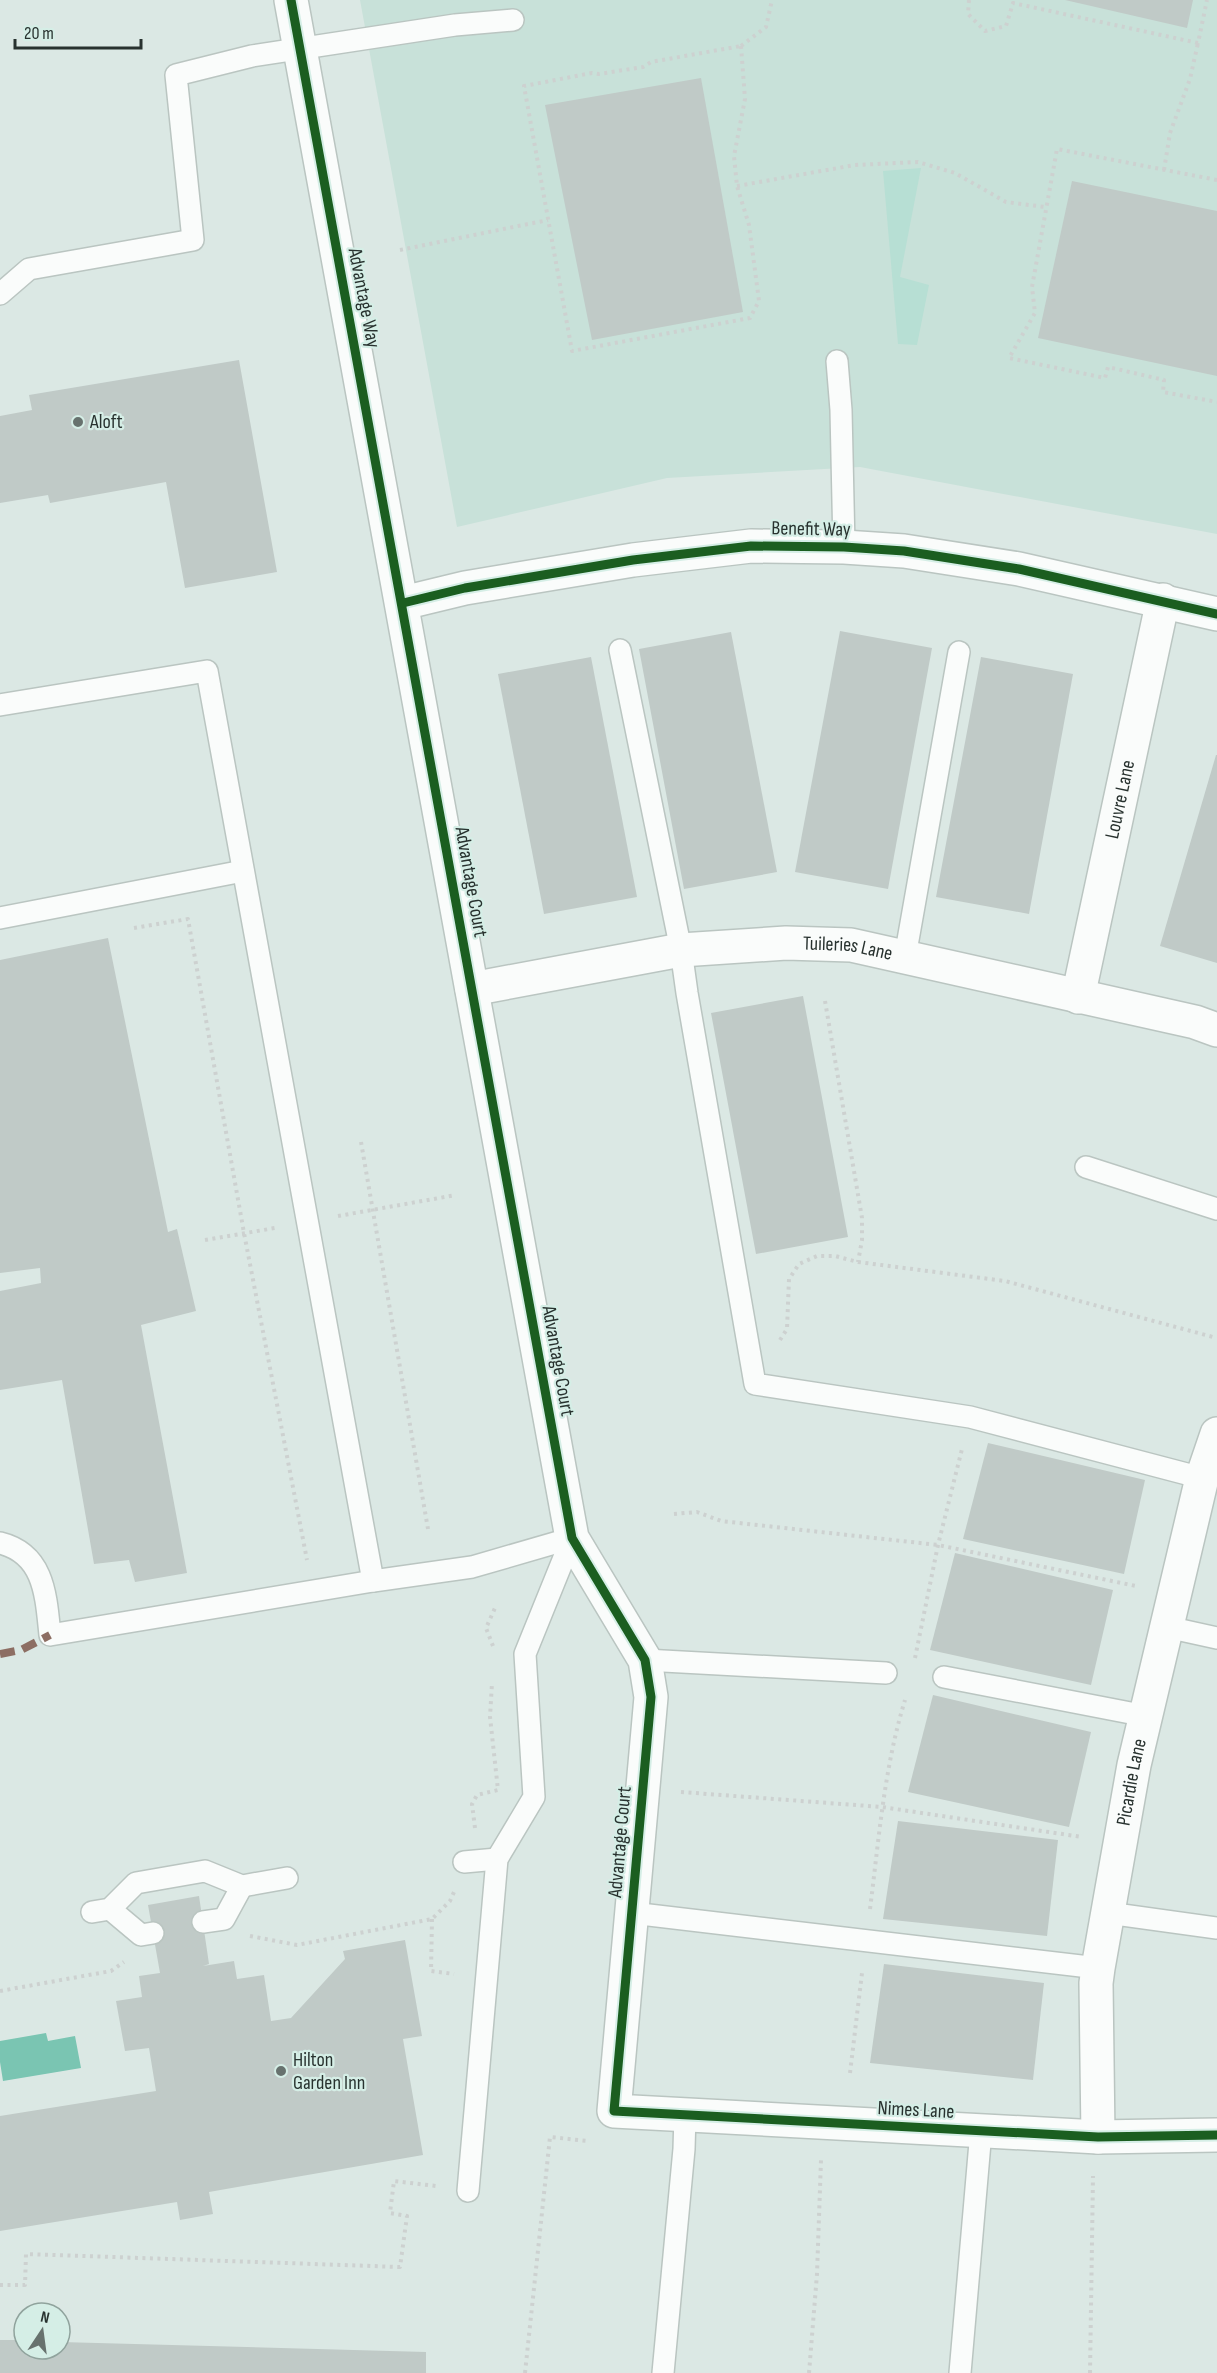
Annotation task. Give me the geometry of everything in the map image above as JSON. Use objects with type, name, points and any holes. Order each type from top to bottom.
[{"type":"street","name":"Advantage Way","points":[[291,0],[403,603]]},
{"type":"street","name":"Benefit Way","points":[[403,603],[465,588],[633,560],[751,546],[844,547],[904,551],[1019,569],[1217,614]]},
{"type":"street","name":"Louvre Lane","points":[[1078,997],[1163,600]]},
{"type":"street","name":"Advantage Court","points":[[403,603],[572,1538],[645,1660],[651,1697],[614,2111]]},
{"type":"street","name":"Tuileries Lane","points":[[472,989],[681,950],[786,943],[851,945],[1195,1022],[1217,1030]]},
{"type":"street","name":"Picardie Lane","points":[[1098,2138],[1096,1983],[1098,1968],[1134,1764],[1202,1478],[1217,1434]]},
{"type":"street","name":"Nimes Lane","points":[[614,2111],[1098,2138],[1217,2135]]},
{"type":"lane","points":[[0,294],[28,269],[193,240],[176,75],[252,56],[299,48],[513,20]]},
{"type":"lane","points":[[837,361],[842,410],[844,547]]},
{"type":"lane","points":[[620,650],[681,950],[755,1383],[969,1417],[1202,1478]]},
{"type":"lane","points":[[904,957],[959,652]]},
{"type":"lane","points":[[0,705],[207,671],[374,1581]]},
{"type":"lane","points":[[0,918],[243,871]]},
{"type":"lane","points":[[1086,1167],[1217,1209]]},
{"type":"lane","points":[[0,1543],[12,1546],[34,1564],[45,1592],[50,1635],[472,1567],[572,1538]]},
{"type":"lane","points":[[468,2191],[497,1859],[534,1797],[525,1654],[572,1538]]},
{"type":"lane","points":[[1167,1627],[1217,1638]]},
{"type":"lane","points":[[645,1660],[886,1673]]},
{"type":"lane","points":[[944,1677],[1146,1716]]},
{"type":"lane","points":[[464,1862],[497,1859]]},
{"type":"lane","points":[[153,1933],[141,1935],[101,1911],[136,1883],[205,1871],[242,1886],[288,1878]]},
{"type":"lane","points":[[203,1922],[224,1918],[242,1886]]},
{"type":"lane","points":[[632,1913],[1098,1968]]},
{"type":"lane","points":[[1108,1913],[1217,1928]]},
{"type":"lane","points":[[663,2373],[685,2115]]},
{"type":"lane","points":[[960,2373],[981,2131]]},
{"type":"path","points":[[741,46],[745,99],[734,156],[737,186],[749,225],[759,301],[750,318],[572,351],[524,86],[592,73],[599,74],[643,67],[651,62],[741,46],[766,27],[772,0]]},
{"type":"path","points":[[969,0],[968,14],[985,31],[1006,26],[1012,1],[1198,43]]},
{"type":"path","points":[[1164,170],[1170,133],[1190,79],[1207,0]]},
{"type":"path","points":[[1217,180],[1057,149],[1032,287],[1035,313],[1009,358],[1105,378],[1108,368],[1164,380],[1163,392],[1217,402]]},
{"type":"path","points":[[737,186],[855,165],[918,162],[955,173],[1006,202],[1045,207]]},
{"type":"path","points":[[400,250],[548,220]]},
{"type":"path","points":[[129,929],[188,919],[246,1245],[309,1569]]},
{"type":"path","points":[[825,1000],[861,1218],[862,1240],[858,1262]]},
{"type":"path","points":[[361,1142],[428,1529]]},
{"type":"path","points":[[778,1343],[787,1329],[789,1279],[799,1264],[817,1256],[835,1256],[858,1262],[1005,1281],[1213,1337]]},
{"type":"path","points":[[913,1667],[938,1545],[969,1417]]},
{"type":"path","points":[[674,1514],[698,1512],[721,1521],[938,1545],[1136,1586]]},
{"type":"path","points":[[494,1648],[486,1628],[495,1608]]},
{"type":"path","points":[[464,1862],[476,1830],[472,1804],[477,1795],[498,1790],[490,1717],[492,1671]]},
{"type":"path","points":[[850,2073],[882,1807],[895,1732],[909,1689]]},
{"type":"path","points":[[680,1792],[882,1807],[1082,1837]]},
{"type":"path","points":[[432,1919],[431,1971],[459,1974]]},
{"type":"path","points":[[525,2373],[550,2137],[594,2141]]},
{"type":"path","points":[[809,2373],[823,2159],[810,2158]]},
{"type":"path","points":[[1087,2175],[1103,2174]]},
{"type":"path","points":[[1090,2373],[1093,2175]]},
{"type":"path","points":[[0,2284],[25,2285],[26,2254],[400,2267],[406,2216],[390,2213],[393,2181],[440,2187]]},
{"type":"shaded area","points":[[360,0],[1217,0],[1217,534],[860,467],[667,478],[457,527]]},
{"type":"shaded area","points":[[921,168],[900,277],[929,285],[917,345],[898,344],[883,171]]},
{"type":"shaded area","points":[[46,2033],[48,2041],[75,2036],[81,2068],[3,2081],[0,2041]]},
{"type":"building","points":[[1065,0],[1193,0],[1187,28]]},
{"type":"building","points":[[701,78],[743,312],[592,340],[545,105]]},
{"type":"building","points":[[1072,181],[1217,211],[1217,376],[1038,338]]},
{"type":"building","points":[[239,360],[277,572],[185,588],[166,482],[50,503],[48,495],[0,503],[0,416],[32,410],[29,395]]},
{"type":"building","points":[[840,631],[932,648],[888,889],[795,872]]},
{"type":"building","points":[[731,632],[777,872],[684,889],[639,649]]},
{"type":"building","points":[[591,657],[637,897],[544,914],[498,674]]},
{"type":"building","points":[[981,657],[1073,674],[1029,914],[936,897]]},
{"type":"building","points":[[1217,755],[1217,963],[1160,946]]},
{"type":"building","points":[[108,938],[168,1232],[177,1229],[196,1311],[141,1325],[187,1573],[135,1582],[129,1560],[94,1564],[62,1380],[0,1390],[0,1291],[41,1283],[40,1268],[0,1273],[0,960]]},
{"type":"building","points":[[803,996],[848,1237],[756,1254],[711,1013]]},
{"type":"building","points":[[988,1443],[1145,1480],[1124,1574],[963,1539]]},
{"type":"building","points":[[955,1553],[1113,1590],[1091,1685],[930,1650]]},
{"type":"building","points":[[933,1695],[1091,1732],[1069,1827],[908,1792]]},
{"type":"building","points":[[898,1821],[1058,1840],[1047,1936],[883,1919]]},
{"type":"building","name":"Hilton Garden Inn","points":[[199,1896],[209,1964],[203,1966],[234,1961],[237,1979],[264,1975],[271,2021],[291,2018],[345,1959],[343,1951],[405,1940],[422,2036],[403,2039],[423,2155],[209,2192],[213,2214],[180,2220],[177,2202],[0,2231],[0,2116],[156,2091],[149,2048],[125,2051],[116,2001],[142,1997],[139,1976],[160,1973],[148,1905]]},
{"type":"building","points":[[884,1964],[1044,1983],[1033,2080],[870,2063]]},
{"type":"building","points":[[0,2340],[12,2340],[12,2361],[72,2361],[72,2342],[426,2352],[426,2373],[0,2373]]},
{"type":"marked path","points":[[0,1654],[21,1650],[50,1635]]},
{"type":"cycle path","points":[[291,0],[572,1538],[645,1660],[651,1697],[614,2111],[1098,2137],[1217,2135]]},
{"type":"cycle path","points":[[403,603],[465,588],[633,560],[751,546],[844,547],[904,551],[1019,569],[1217,614]]},
{"type":"place","name":"Aloft","points":[[78,422]]},
{"type":"place","name":"Hilton Garden Inn","points":[[281,2071]]}]
